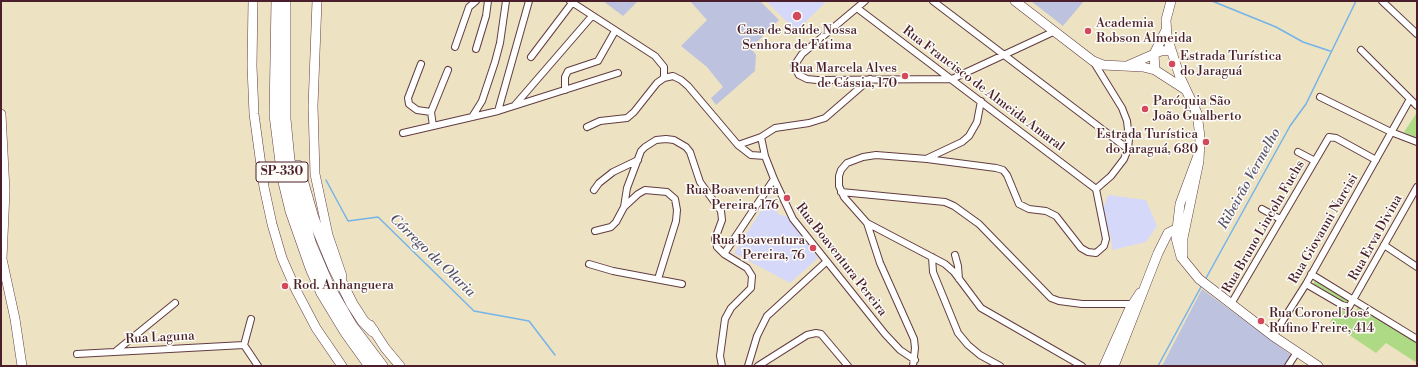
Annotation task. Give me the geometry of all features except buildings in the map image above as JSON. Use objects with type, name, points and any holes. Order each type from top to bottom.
[{"type":"highway","name":"SP-330","points":[[277,1],[275,115],[281,165],[291,211],[311,268],[322,292],[345,331],[370,366]]},
{"type":"highway","name":"SP-330","points":[[286,1],[285,119],[289,160],[298,202],[318,264],[351,325],[382,366]]},
{"type":"highway","points":[[285,119],[291,133],[302,182],[318,232],[352,304],[362,321],[373,331]]},
{"type":"main road","points":[[253,1],[252,66],[254,114],[264,187],[272,224],[282,258],[296,290],[316,328],[342,366]]},
{"type":"main road","points":[[317,1],[313,106],[314,159],[317,187],[328,236],[346,285],[373,331],[400,366]]},
{"type":"main road","points":[[1015,1],[1093,61],[1104,65],[1128,66],[1155,70],[1176,78],[1187,90],[1197,113],[1200,126],[1200,150],[1178,235],[1158,253],[1146,284],[1104,366]]},
{"type":"main road","points":[[1155,70],[1154,54],[1166,30],[1171,1]]},
{"type":"main road","points":[[1166,30],[1176,78]]},
{"type":"main road","points":[[1128,66],[1154,54],[1171,50]]},
{"type":"main road","points":[[1,114],[5,191],[1,259],[15,319],[22,366]]},
{"type":"main road","points":[[1200,150],[1180,204],[1178,235],[1181,257],[1199,279],[1273,336],[1318,366]]},
{"type":"main road","points":[[1114,366],[1136,304]]},
{"type":"street","points":[[455,47],[469,7],[476,1]]},
{"type":"street","points":[[476,48],[486,16],[488,1]]},
{"type":"street","points":[[472,117],[482,101],[495,62],[500,43],[506,1]]},
{"type":"street","points":[[498,111],[529,1]]},
{"type":"street","points":[[865,1],[802,54],[794,66],[799,75],[807,79],[952,79],[1054,32]]},
{"type":"street","points":[[932,1],[1128,149]]},
{"type":"street","points":[[1382,1],[1416,31]]},
{"type":"street","points":[[531,57],[571,2],[655,56],[664,67],[664,78]]},
{"type":"street","name":"Rua Francisco de Almeida Amaral","points":[[857,8],[1096,188]]},
{"type":"street","points":[[515,105],[592,16]]},
{"type":"street","points":[[565,90],[565,77],[568,71],[598,61],[615,31]]},
{"type":"street","points":[[1361,50],[1417,106]]},
{"type":"street","points":[[1082,366],[981,308],[959,279],[945,264],[867,223],[853,208],[841,192],[839,186],[841,170],[847,163],[855,159],[876,155],[927,159],[996,168],[1003,170],[1019,204],[1030,209],[1046,211],[1056,216],[1081,248],[1092,253],[1100,250],[1106,239],[1096,188],[1118,168],[1128,149],[1127,121],[1122,108],[1093,61]]},
{"type":"street","points":[[421,64],[408,98],[409,104],[417,110],[431,112]]},
{"type":"street","points":[[433,126],[431,112],[448,70]]},
{"type":"street","points":[[403,133],[498,111],[618,74]]},
{"type":"street","points":[[587,127],[600,121],[619,120],[630,116],[657,83],[664,78],[673,76],[681,80],[738,146],[751,155],[765,156]]},
{"type":"street","points":[[738,146],[761,137],[775,128],[809,123],[825,118],[870,79]]},
{"type":"street","points":[[1320,97],[1391,132],[1417,142]]},
{"type":"street","name":"Rua Giovanni Narcisi","points":[[1273,336],[1306,284],[1410,100]]},
{"type":"street","points":[[927,159],[962,142],[969,136],[977,122],[980,101]]},
{"type":"street","name":"Rua Bruno Lincoln Fuchs","points":[[1231,304],[1280,219],[1331,136],[1376,160]]},
{"type":"street","name":"Rua Boaventura Pereira","points":[[761,137],[765,156],[793,219],[885,334],[914,363]]},
{"type":"street","points":[[624,207],[625,195],[638,160],[645,147],[656,140],[674,140],[686,147],[690,152],[700,182],[721,211],[722,223],[715,242],[717,247],[724,254],[747,268],[753,281],[751,288],[732,308],[725,319],[720,356],[722,366]]},
{"type":"street","points":[[1298,152],[1315,161]]},
{"type":"street","points":[[594,190],[599,183],[613,172],[638,160]]},
{"type":"street","points":[[724,254],[774,179]]},
{"type":"street","name":"Rua Erva Divina","points":[[1354,300],[1417,187]]},
{"type":"street","points":[[595,231],[611,227],[616,222],[624,207],[638,194],[645,190],[667,192],[675,199],[677,210],[676,221],[658,279]]},
{"type":"street","points":[[841,192],[949,204],[979,224],[1050,298],[1082,304],[1136,304]]},
{"type":"street","points":[[1262,209],[1280,219]]},
{"type":"street","points":[[867,223],[880,263],[914,340],[914,363]]},
{"type":"street","points":[[1384,245],[1417,267]]},
{"type":"street","points":[[955,255],[959,279]]},
{"type":"street","points":[[932,257],[933,272],[958,333],[968,345],[980,355],[1000,366]]},
{"type":"street","points":[[748,366],[757,336],[767,316],[826,262]]},
{"type":"street","points":[[590,264],[613,271],[682,284]]},
{"type":"street","points":[[1311,274],[1417,339]]},
{"type":"street","points":[[1306,284],[1345,306],[1349,307],[1354,300]]},
{"type":"street","points":[[116,351],[175,304]]},
{"type":"street","points":[[251,319],[244,345],[258,366]]},
{"type":"street","points":[[758,366],[807,335],[816,332],[821,334],[848,366]]},
{"type":"street","points":[[130,340],[133,351]]},
{"type":"street","name":"Rua Laguna","points":[[77,354],[244,345]]},
{"type":"street","points":[[1288,366],[1297,352]]},
{"type":"shaded area","points":[[603,1],[638,1],[623,16]]},
{"type":"shaded area","points":[[690,1],[760,1],[779,20],[751,48],[756,55],[755,71],[716,105],[711,98],[723,87],[707,67],[681,46],[707,20]]},
{"type":"shaded area","name":"Casa de Saúde Nossa Senhora de Fátima","points":[[766,1],[827,1],[796,31]]},
{"type":"shaded area","points":[[1031,1],[1084,1],[1063,26]]},
{"type":"shaded area","points":[[771,195],[778,214],[788,217],[818,258],[790,283],[734,253]]},
{"type":"shaded area","points":[[1108,195],[1146,200],[1157,226],[1146,242],[1112,250],[1111,237],[1104,217],[1103,209]]},
{"type":"shaded area","points":[[1202,289],[1291,355],[1285,366],[1162,366]]},
{"type":"green space","points":[[1416,114],[1417,115],[1417,138],[1404,132]]},
{"type":"green space","points":[[1316,279],[1352,301],[1350,306],[1313,284]]},
{"type":"green space","points":[[1359,306],[1417,342],[1417,363],[1386,343],[1376,353],[1330,322],[1338,308],[1350,314],[1355,312]]},
{"type":"waterway","points":[[1212,1],[1276,27],[1303,42],[1330,51]]},
{"type":"waterway","name":"Ribeirão Vermelho","points":[[1205,280],[1290,126],[1306,104],[1356,1]]},
{"type":"waterway","name":"Córrego da Olaria","points":[[326,180],[348,221],[378,217],[474,311],[529,321],[555,355]]},
{"type":"waterway","name":"Ribeirão Vermelho","points":[[1158,366],[1202,285]]},
{"type":"place","name":"Casa de Saúde Nossa Senhora de Fátima","points":[[797,16]]},
{"type":"place","name":"Academia Robson Almeida","points":[[1088,31]]},
{"type":"place","name":"Estrada Turística do Jaraguá","points":[[1172,64]]},
{"type":"place","name":"Rua Marcela Alves de Cássia, 170","points":[[905,76]]},
{"type":"place","name":"Paróquia São João Gualberto","points":[[1145,109]]},
{"type":"place","name":"Estrada Turística do Jaraguá, 680","points":[[1206,142]]},
{"type":"place","name":"Rua Boaventura Pereira, 176","points":[[787,198]]},
{"type":"place","name":"Rua Boaventura Pereira, 76","points":[[813,248]]},
{"type":"place","name":"Rod. Anhanguera","points":[[285,286]]},
{"type":"place","name":"Rua Coronel José Rufino Freire, 414","points":[[1261,321]]}]
